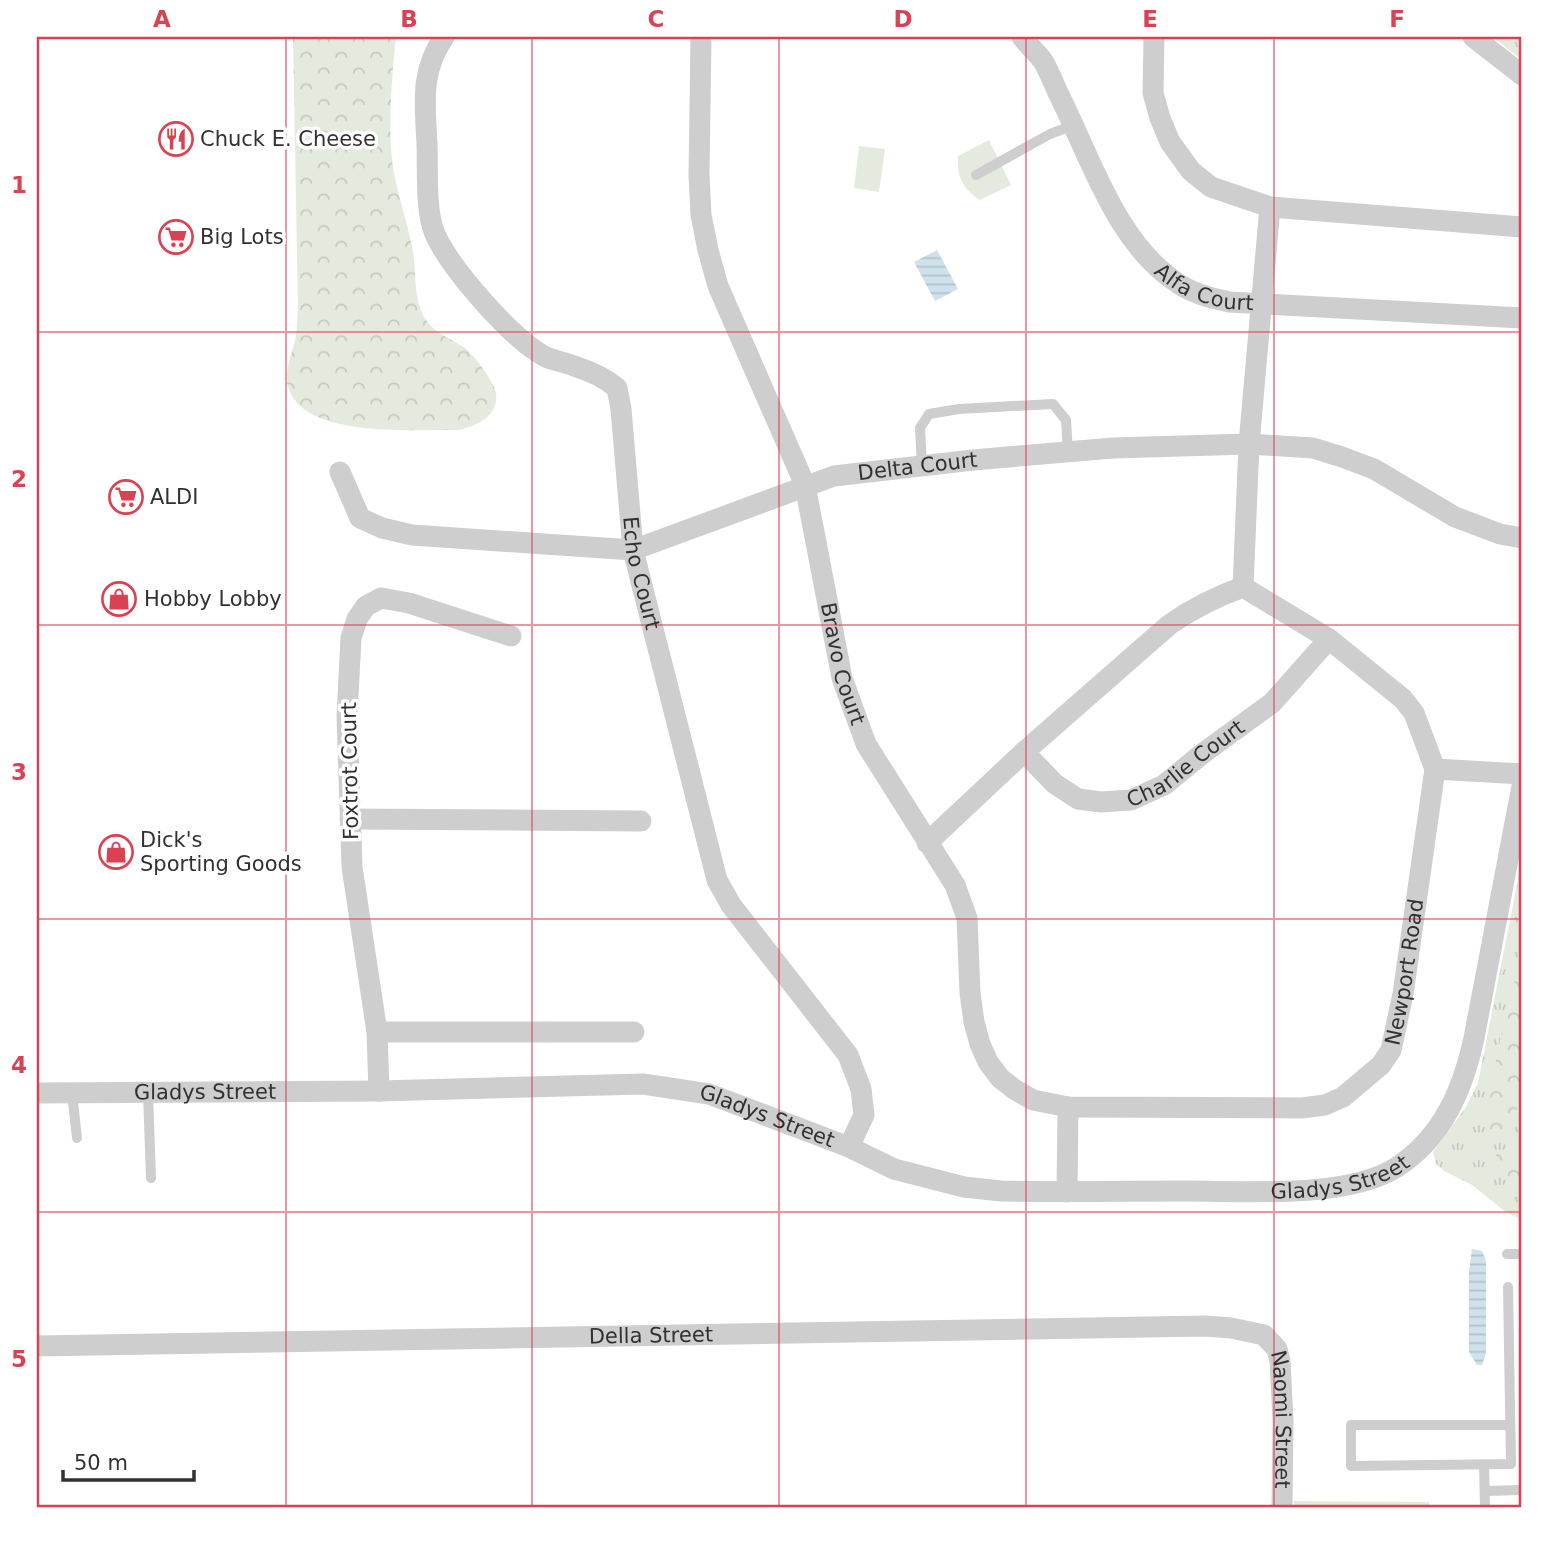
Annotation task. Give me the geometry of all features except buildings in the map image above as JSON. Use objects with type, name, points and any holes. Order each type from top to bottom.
[{"type":"street","name":"Echo Court","points":[[444,37],[434,52],[424,84],[430,209],[434,232],[466,279],[519,337],[545,357],[604,377],[617,388],[633,550],[717,880],[731,905],[848,1055],[861,1089],[864,1115],[849,1147]]},
{"type":"street","name":"Bravo Court","points":[[701,37],[699,175],[701,215],[708,250],[718,286],[805,485],[842,678],[866,744],[955,885],[967,918],[970,993],[980,1044],[988,1062],[1000,1078],[1032,1100],[1068,1107]]},
{"type":"street","name":"Alfa Court","points":[[1022,37],[1043,62],[1099,183],[1119,218],[1141,250],[1160,270],[1181,285],[1205,296],[1229,302],[1522,318]]},
{"type":"street","points":[[1154,37],[1153,93],[1160,118],[1170,142],[1191,171],[1211,187],[1270,207],[1522,227]]},
{"type":"street","points":[[1473,37],[1522,75]]},
{"type":"street","points":[[1243,587],[1249,444],[1270,207]]},
{"type":"street","name":"Delta Court","points":[[340,472],[360,519],[382,528],[412,535],[633,550],[834,476],[1068,452],[1170,445],[1249,444],[1313,448],[1342,457],[1374,469],[1455,517],[1500,534],[1522,538]]},
{"type":"street","points":[[927,843],[1024,752],[1169,625],[1216,596],[1243,587],[1329,639],[1403,699],[1414,713],[1435,769],[1522,774]]},
{"type":"street","name":"Foxtrot Court","points":[[379,1091],[377,1032],[352,867],[347,716],[351,638],[357,618],[366,606],[381,598],[409,603],[511,636]]},
{"type":"street","name":"Charlie Court","points":[[1024,752],[1055,785],[1078,799],[1101,802],[1131,800],[1164,785],[1272,703],[1329,639]]},
{"type":"street","name":"Newport Road","points":[[1068,1107],[1286,1108],[1325,1105],[1343,1097],[1381,1065],[1391,1050],[1403,995],[1435,769]]},
{"type":"street","name":"Gladys Street","points":[[37,1093],[379,1091],[643,1084],[709,1094],[849,1147],[894,1169],[964,1187],[1001,1191],[1068,1192],[1270,1191],[1315,1189],[1355,1183],[1395,1168],[1418,1149],[1455,1100],[1466,1073],[1474,1038],[1522,786]]},
{"type":"street","points":[[350,819],[641,821]]},
{"type":"street","points":[[377,1032],[635,1032]]},
{"type":"street","points":[[1068,1107],[1068,1192]]},
{"type":"street","name":"Della Street","points":[[37,1346],[1205,1326],[1264,1335]]},
{"type":"street","name":"Naomi Street","points":[[1264,1335],[1277,1349],[1280,1362],[1282,1507]]},
{"type":"lane","points":[[976,175],[1050,134],[1074,125]]},
{"type":"lane","points":[[922,466],[920,428],[929,414],[959,409],[1053,404],[1066,420],[1068,452]]},
{"type":"lane","points":[[72,1093],[77,1138]]},
{"type":"lane","points":[[148,1093],[151,1178]]},
{"type":"lane","points":[[1507,1254],[1522,1254]]},
{"type":"lane","points":[[1508,1287],[1510,1425],[1516,1464],[1351,1466],[1351,1425],[1510,1425]]},
{"type":"lane","points":[[1484,1465],[1485,1507]]},
{"type":"lane","points":[[1485,1490],[1522,1490]]},
{"type":"green space","points":[[293,37],[396,37],[390,114],[392,160],[412,247],[419,303],[428,323],[466,349],[492,382],[496,393],[494,408],[479,423],[458,430],[388,430],[335,423],[312,414],[296,401],[287,383],[298,309]]},
{"type":"green space","points":[[1493,37],[1522,37],[1522,60]]},
{"type":"green space","points":[[989,140],[1011,185],[980,200],[969,192],[962,181],[958,156]]},
{"type":"green space","points":[[859,146],[885,149],[879,192],[854,188]]},
{"type":"green space","points":[[1522,859],[1522,1220],[1507,1213],[1472,1185],[1444,1171],[1436,1164],[1433,1152],[1466,1107],[1478,1083]]},
{"type":"green space","points":[[1522,963],[1522,1052],[1518,1102],[1509,1133],[1499,1135],[1490,1129],[1485,1114],[1509,996]]},
{"type":"green space","points":[[1512,1151],[1522,1156],[1522,1185],[1505,1180],[1494,1167],[1496,1154]]},
{"type":"green space","points":[[1294,1501],[1429,1502],[1429,1507],[1294,1507]]},
{"type":"shaded area","points":[[937,250],[958,289],[935,301],[914,262]]},
{"type":"shaded area","points":[[1472,1249],[1482,1251],[1486,1261],[1486,1353],[1482,1365],[1477,1365],[1469,1352],[1469,1272]]},
{"type":"place","name":"Chuck E. Cheese","points":[[176,139]]},
{"type":"place","name":"Big Lots","points":[[176,237]]},
{"type":"place","name":"ALDI","points":[[126,497]]},
{"type":"place","name":"Hobby Lobby","points":[[119,599]]},
{"type":"place","name":"Dick's Sporting Goods","points":[[116,852]]}]
